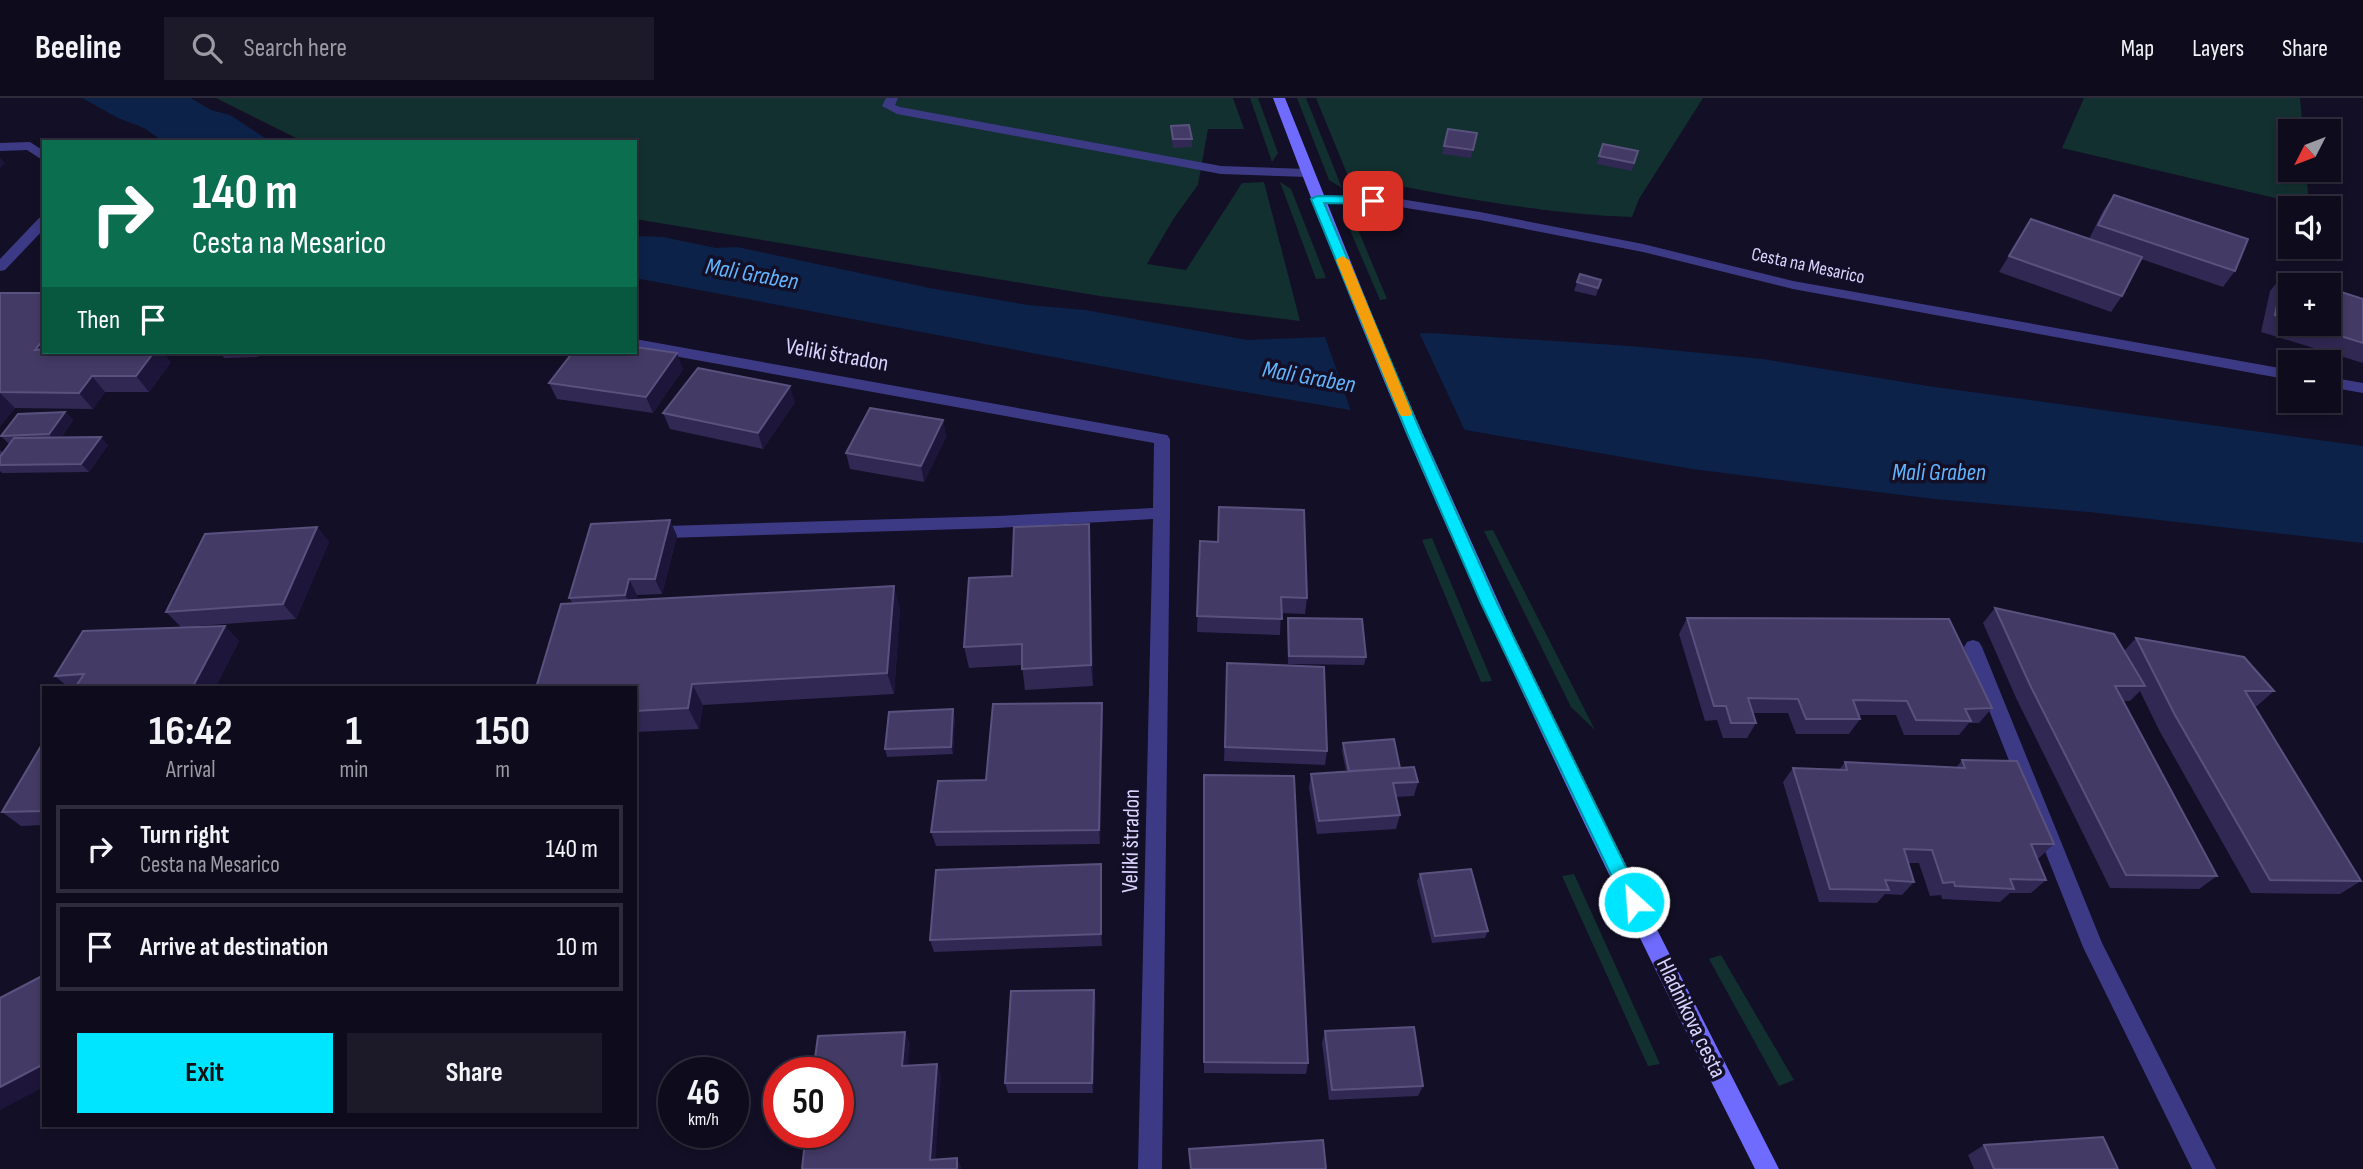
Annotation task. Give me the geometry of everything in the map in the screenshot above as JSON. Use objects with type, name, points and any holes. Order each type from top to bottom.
[{"type":"main road","name":"Hladnikova cesta","points":[[1279,98],[1317,199],[1414,433],[1536,701],[1767,1169]]},
{"type":"street","points":[[892,98],[888,106],[897,110],[1095,148],[1220,170],[1307,173]]},
{"type":"street","points":[[0,147],[30,146],[42,155]]},
{"type":"street","name":"Cesta na Mesarico","points":[[1317,199],[1394,202],[1480,216],[1643,248],[1793,285],[2278,373]]},
{"type":"street","points":[[0,267],[42,223]]},
{"type":"street","name":"Veliki štradon","points":[[637,344],[1162,439],[1150,1169]]},
{"type":"street","points":[[2341,384],[2363,388]]},
{"type":"street","points":[[666,532],[997,522],[1162,513]]},
{"type":"street","points":[[1973,647],[2093,947],[2204,1169]]},
{"type":"green space","points":[[216,98],[1233,98],[1244,129],[1208,129],[1198,185],[1174,218],[1147,264],[1186,270],[1242,183],[1264,182],[1300,321],[1100,296],[637,219],[637,140],[300,140]]},
{"type":"green space","points":[[1250,98],[1258,98],[1278,153],[1272,162]]},
{"type":"green space","points":[[1297,98],[1306,98],[1342,188],[1329,180]]},
{"type":"green space","points":[[1316,98],[1703,98],[1639,199],[1632,217],[1525,207],[1348,176]]},
{"type":"green space","points":[[2084,98],[2300,98],[2302,119],[2278,119],[2278,182],[2307,182],[2308,196],[2278,196],[2278,199],[2062,148]]},
{"type":"green space","points":[[1280,182],[1291,189],[1326,278],[1316,279]]},
{"type":"green space","points":[[1352,215],[1387,299],[1380,300],[1347,223]]},
{"type":"green space","points":[[1493,530],[1595,730],[1571,707],[1484,531]]},
{"type":"green space","points":[[1432,538],[1492,681],[1481,682],[1422,540]]},
{"type":"green space","points":[[1574,874],[1660,1064],[1648,1066],[1562,876]]},
{"type":"green space","points":[[1721,955],[1794,1080],[1779,1086],[1709,959]]},
{"type":"water","points":[[82,98],[191,98],[211,110],[230,115],[268,140],[161,140],[144,128],[118,118]]},
{"type":"water","name":"Mali Graben","points":[[637,236],[663,237],[716,248],[737,247],[930,288],[1028,305],[1086,310],[1247,340],[1430,333],[1630,346],[1763,359],[1928,386],[2363,446],[2363,543],[2088,512],[1934,499],[1692,469],[1175,380],[637,278]]},
{"type":"pier","points":[[1418,330],[1466,433],[1352,414],[1324,334]]},
{"type":"building","points":[[1189,125],[1192,139],[1173,139],[1171,126]]},
{"type":"building","points":[[1448,129],[1477,133],[1473,150],[1444,146]]},
{"type":"building","points":[[1603,144],[1638,151],[1634,163],[1599,156]]},
{"type":"building","points":[[2114,195],[2248,239],[2235,271],[2098,225]]},
{"type":"building","points":[[2031,219],[2142,257],[2122,296],[2009,256]]},
{"type":"building","points":[[1580,274],[1601,280],[1598,288],[1577,282]]},
{"type":"building","points":[[2341,292],[2363,299],[2363,343],[2341,336]]},
{"type":"building","points":[[0,293],[42,293],[42,341],[35,350],[42,349],[42,354],[152,354],[136,376],[92,376],[79,393],[0,392]]},
{"type":"building","points":[[637,347],[677,353],[646,397],[549,383],[571,354],[637,354]]},
{"type":"building","points":[[698,368],[790,386],[758,433],[663,413]]},
{"type":"building","points":[[870,408],[943,420],[921,466],[846,453]]},
{"type":"building","points":[[65,412],[49,434],[1,436],[18,414]]},
{"type":"building","points":[[101,437],[81,464],[0,465],[0,457],[14,438]]},
{"type":"building","points":[[1219,507],[1304,510],[1307,598],[1281,597],[1282,619],[1197,616],[1200,541],[1218,542]]},
{"type":"building","points":[[670,520],[655,579],[629,579],[625,595],[569,598],[591,524]]},
{"type":"building","points":[[1089,524],[1091,665],[1022,669],[1022,644],[964,647],[969,578],[1012,576],[1014,527]]},
{"type":"building","points":[[317,527],[283,604],[166,612],[205,534]]},
{"type":"building","points":[[894,586],[887,673],[692,684],[688,708],[637,711],[637,686],[537,686],[561,604]]},
{"type":"building","points":[[1995,608],[2114,634],[2145,686],[2115,686],[2217,876],[2126,875],[2030,685]]},
{"type":"building","points":[[1288,618],[1362,619],[1366,657],[1289,656]]},
{"type":"building","points":[[1687,618],[1949,619],[1992,708],[1965,709],[1971,721],[1916,720],[1907,701],[1853,700],[1860,719],[1806,719],[1798,699],[1748,698],[1756,723],[1731,723],[1726,706],[1714,706]]},
{"type":"building","points":[[225,626],[193,686],[76,686],[84,674],[55,676],[83,631]]},
{"type":"building","points":[[2136,638],[2244,657],[2274,691],[2245,691],[2361,881],[2270,880],[2175,715]]},
{"type":"building","points":[[1227,663],[1324,667],[1327,751],[1225,747]]},
{"type":"building","points":[[1102,703],[1099,830],[931,832],[938,781],[986,780],[993,704]]},
{"type":"building","points":[[953,709],[951,747],[885,749],[889,712]]},
{"type":"building","points":[[1394,739],[1400,768],[1349,771],[1343,743]]},
{"type":"building","points":[[42,744],[42,811],[2,812]]},
{"type":"building","points":[[1962,760],[2017,761],[2054,844],[2031,844],[2046,880],[2010,879],[2014,889],[1955,886],[1954,882],[1943,883],[1932,850],[1904,849],[1914,882],[1885,880],[1889,890],[1830,889],[1793,768],[1847,770],[1845,762],[1965,768]]},
{"type":"building","points":[[1414,767],[1418,782],[1393,783],[1400,815],[1319,821],[1311,774]]},
{"type":"building","points":[[1204,775],[1294,776],[1308,1063],[1204,1062]]},
{"type":"building","points":[[1101,864],[1101,934],[930,940],[936,870]]},
{"type":"building","points":[[1471,869],[1488,931],[1435,936],[1420,874]]},
{"type":"building","points":[[42,976],[42,1065],[0,1087],[0,998]]},
{"type":"building","points":[[1094,990],[1092,1083],[1005,1083],[1011,991]]},
{"type":"building","points":[[1414,1027],[1423,1086],[1332,1090],[1325,1031]]},
{"type":"building","points":[[905,1032],[902,1066],[937,1064],[930,1160],[957,1158],[957,1169],[802,1169],[804,1148],[854,1148],[854,1057],[815,1057],[818,1036]]},
{"type":"building","points":[[2103,1137],[2118,1169],[1994,1169],[1984,1145]]},
{"type":"building","points":[[1323,1140],[1326,1169],[1191,1169],[1189,1149]]},
{"type":"slow traffic","points":[[1342,260],[1405,413]]},
{"type":"route","points":[[1373,201],[1317,199],[1414,433],[1489,603],[1634,902]]}]
